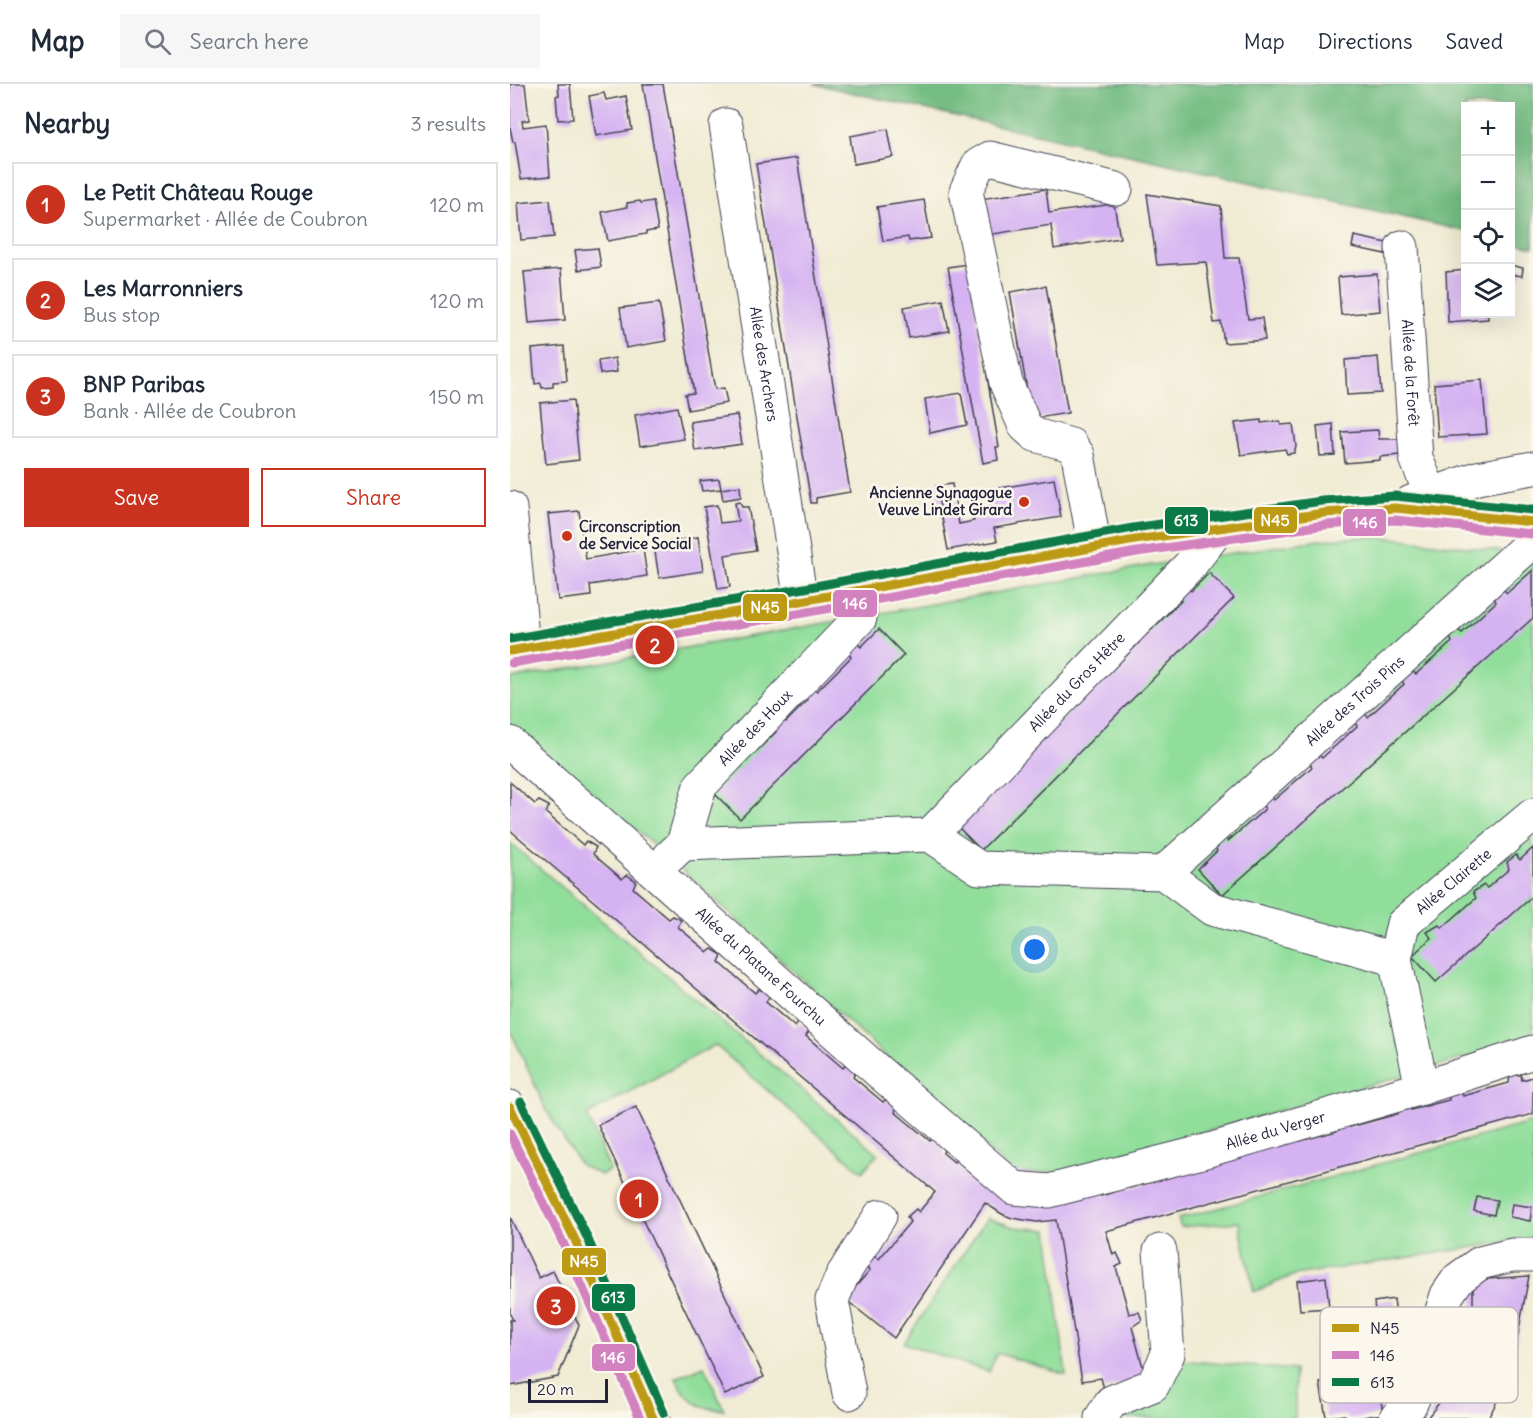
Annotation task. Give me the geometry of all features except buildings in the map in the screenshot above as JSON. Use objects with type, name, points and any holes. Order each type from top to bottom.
[{"type":"street","name":"Allée des Archers","points":[[726,125],[801,601]]},
{"type":"street","points":[[1095,548],[1078,455],[1071,446],[1035,435],[1025,426],[1006,383],[966,191],[978,165],[990,158],[1116,189]]},
{"type":"street","name":"Allée de la Forêt","points":[[1402,248],[1416,458],[1431,495]]},
{"type":"street","points":[[1395,508],[1477,478],[1533,468]]},
{"type":"street","points":[[510,508],[516,649],[1095,548],[1324,513],[1395,508],[1533,522]]},
{"type":"street","name":"Allée des Trois Pins","points":[[1163,873],[1529,545],[1533,522]]},
{"type":"street","name":"Allée du Gros Hêtre","points":[[930,835],[1191,564],[1219,528]]},
{"type":"street","name":"Allée des Houx","points":[[655,871],[683,844],[700,786],[860,618],[860,590]]},
{"type":"street","name":"Allée du Platane Fourchu","points":[[510,743],[879,1072],[1014,1188]]},
{"type":"street","name":"Allée Clairette","points":[[1395,959],[1403,924],[1533,815]]},
{"type":"street","points":[[683,844],[930,835],[979,868],[1163,873],[1212,909],[1395,959],[1422,1088]]},
{"type":"street","name":"Allée du Verger","points":[[1014,1188],[1049,1191],[1202,1152],[1422,1088],[1533,1052]]},
{"type":"street","points":[[510,1107],[575,1240],[653,1418]]},
{"type":"street","points":[[849,1393],[832,1300],[842,1276],[880,1216]]},
{"type":"street","points":[[1101,1418],[1111,1402],[1153,1385],[1168,1353],[1160,1251]]},
{"type":"street","points":[[1443,1307],[1447,1295],[1458,1279],[1479,1263],[1512,1255],[1533,1255]]},
{"type":"street","points":[[1396,1418],[1411,1403]]},
{"type":"green space","points":[[814,84],[1533,84],[1533,247],[1515,243],[1515,102],[1461,102],[1461,230]]},
{"type":"green space","points":[[1363,537],[1393,538],[1533,555],[1533,1039],[1067,1171],[1015,1174],[666,855],[510,724],[510,679],[1152,565],[1319,540]]},
{"type":"green space","points":[[510,843],[878,1154],[862,1172],[715,1045],[587,1115],[610,1170],[601,1175],[580,1165],[546,1110],[510,1029]]},
{"type":"green space","points":[[1533,1122],[1533,1238],[1294,1275],[1254,1292],[1239,1222],[1181,1227],[1178,1219]]},
{"type":"green space","points":[[987,1218],[1014,1227],[1048,1230],[1066,1375],[997,1353],[989,1372],[904,1343]]},
{"type":"green space","points":[[1178,1360],[1295,1370],[1295,1418],[1115,1418]]},
{"type":"green space","points":[[704,1366],[724,1410],[701,1406],[689,1398],[676,1378]]},
{"type":"transit line","name":"613","points":[[510,639],[1133,528],[1322,501],[1395,496],[1533,510]]},
{"type":"transit line","name":"N45","points":[[510,651],[1135,540],[1324,513],[1395,508],[1533,522]]},
{"type":"transit line","name":"146","points":[[512,663],[1137,552],[1325,525],[1395,520],[1532,534]]},
{"type":"transit line","name":"613","points":[[521,1102],[586,1235],[664,1413]]},
{"type":"transit line","name":"N45","points":[[510,1107],[575,1240],[653,1418]]},
{"type":"transit line","name":"146","points":[[510,1134],[564,1245],[640,1418]]},
{"type":"place","name":"Ancienne Synagogue Veuve Lindet Girard","points":[[1024,502]]},
{"type":"place","name":"Circonscription de Service Social","points":[[567,536]]},
{"type":"place","name":"Les Marronniers","points":[[655,645]]},
{"type":"place","name":"Le Petit Château Rouge","points":[[639,1199]]},
{"type":"place","name":"BNP Paribas","points":[[556,1306]]}]
